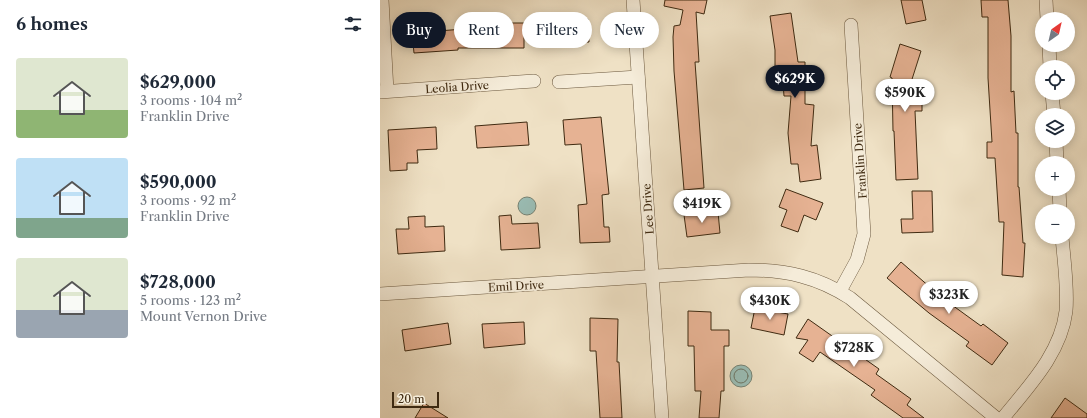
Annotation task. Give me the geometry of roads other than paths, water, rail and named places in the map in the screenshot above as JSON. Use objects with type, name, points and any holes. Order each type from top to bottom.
[{"type":"street","points":[[382,0],[383,92]]},
{"type":"street","name":"Lee Drive","points":[[633,0],[662,418]]},
{"type":"street","points":[[1046,0],[1047,12]]},
{"type":"street","name":"Franklin Drive","points":[[840,290],[857,260],[864,234],[851,25]]},
{"type":"street","points":[[559,82],[638,77]]},
{"type":"street","name":"Leolia Drive","points":[[383,92],[534,82]]},
{"type":"street","points":[[1003,418],[1046,362],[1059,339],[1064,323],[1066,295],[1062,244]]},
{"type":"street","name":"Emil Drive","points":[[380,294],[769,270],[809,277],[840,290],[996,418]]},
{"type":"water","points":[[527,197],[533,200],[536,206],[533,212],[527,215],[521,212],[518,206],[521,200]]},
{"type":"water","points":[[741,365],[749,368],[752,376],[749,384],[741,387],[733,384],[730,376],[733,368]]}]
